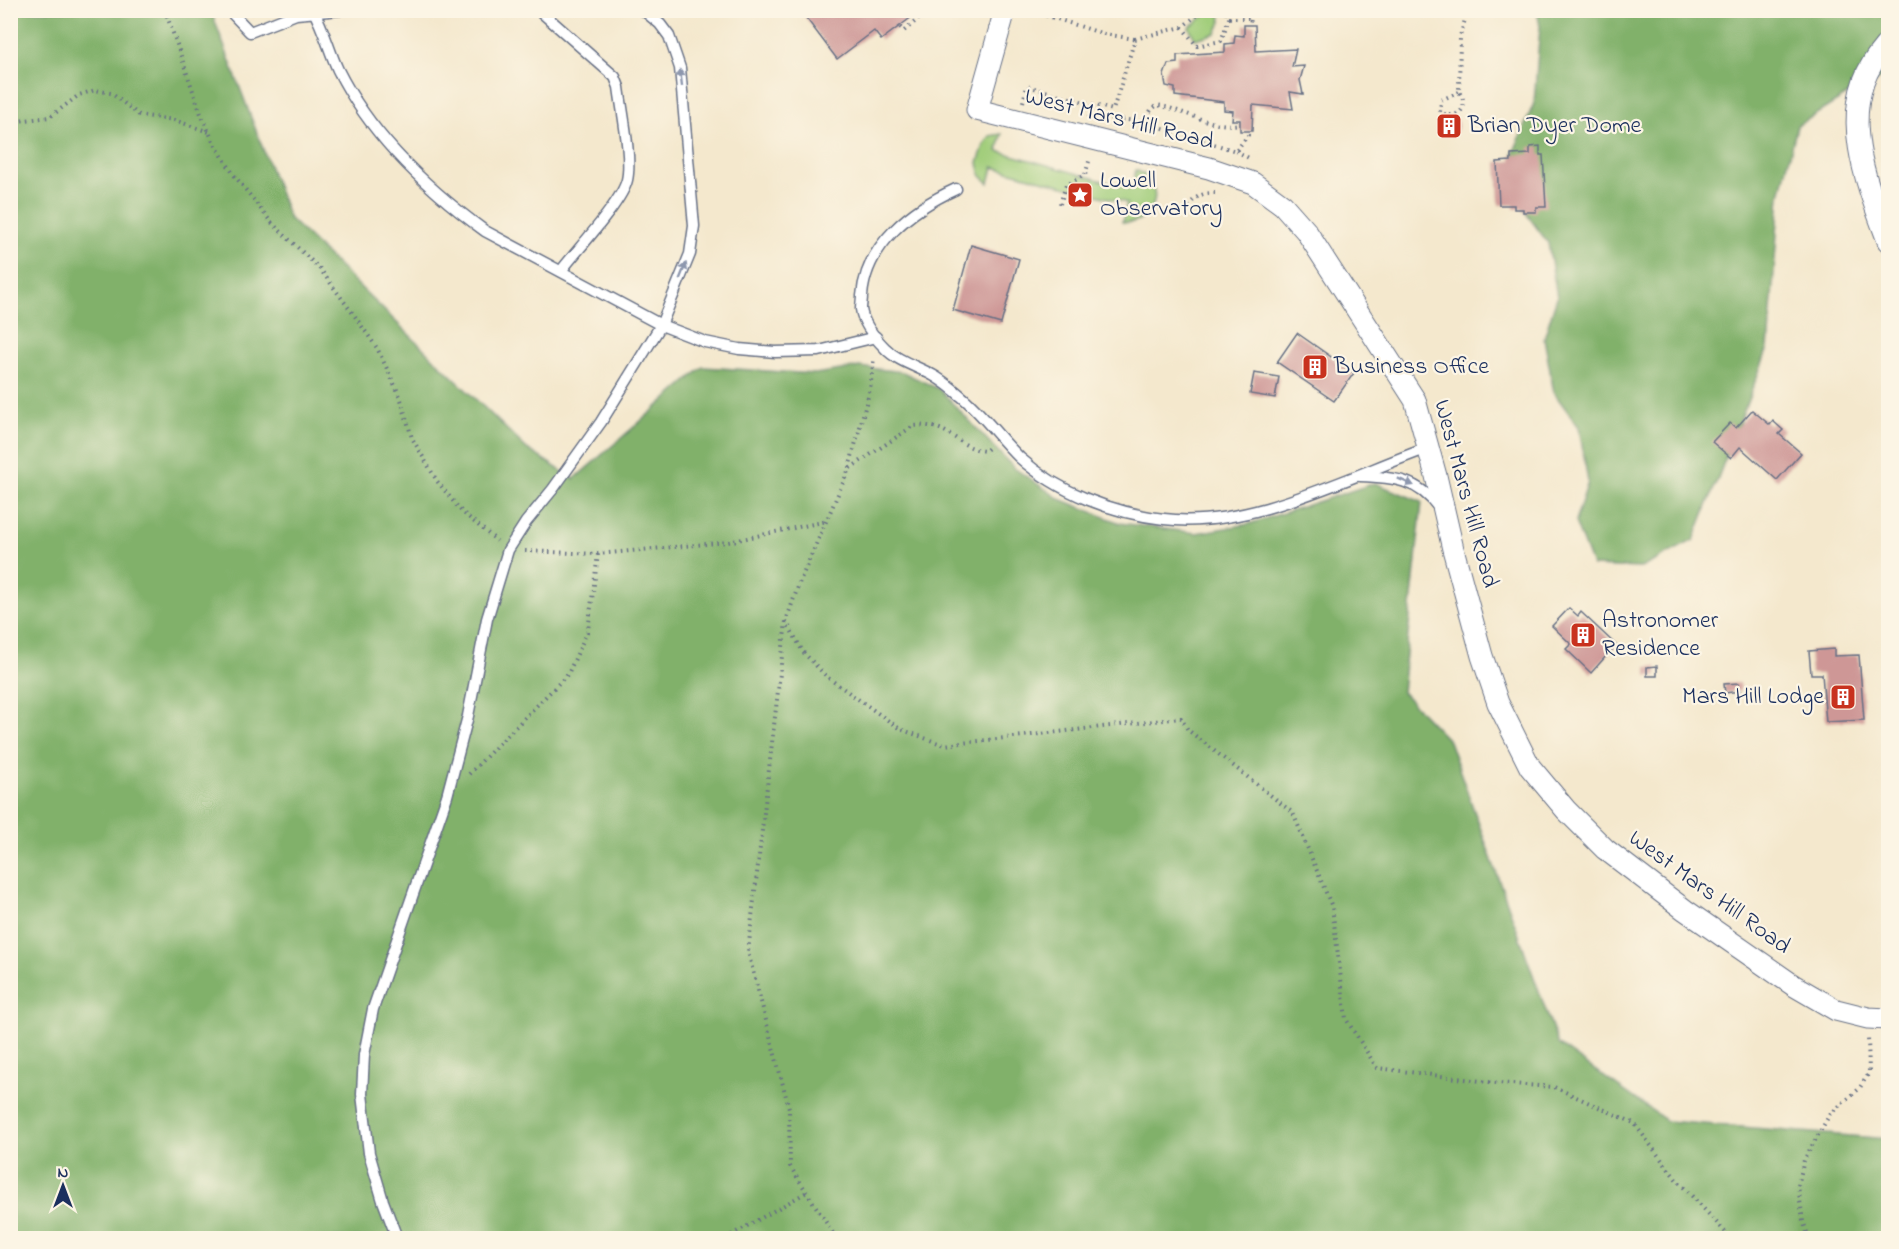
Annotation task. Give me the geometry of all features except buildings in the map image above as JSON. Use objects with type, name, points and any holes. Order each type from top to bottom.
[{"type":"street","name":"West Mars Hill Road","points":[[1005,10],[977,110],[1209,168],[1253,183],[1283,205],[1306,231],[1415,400],[1482,656],[1498,703],[1530,766],[1566,810],[1605,849],[1685,910],[1793,985],[1836,1010],[1878,1019]]},
{"type":"street","points":[[1888,42],[1871,64],[1861,90],[1857,120],[1859,152],[1871,195],[1888,241]]},
{"type":"lane","points":[[229,10],[250,32],[296,14],[340,10]]},
{"type":"lane","points":[[539,10],[615,77],[619,87],[629,167],[627,182],[620,197],[561,271]]},
{"type":"lane","points":[[397,1239],[369,1153],[362,1094],[364,1055],[373,1009],[447,796],[468,716],[487,619],[508,550],[526,522],[553,489],[601,422],[661,325],[690,254],[694,226],[680,68],[669,36],[660,24],[643,10]]},
{"type":"lane","points":[[314,12],[338,70],[360,109],[379,136],[410,168],[460,213],[485,231],[661,325],[705,342],[739,349],[775,352],[819,351],[876,337]]},
{"type":"lane","points":[[956,189],[933,200],[911,215],[880,246],[868,268],[861,309],[867,324],[886,350],[935,376],[963,398],[1022,459],[1054,482],[1104,507],[1167,520],[1208,520],[1250,512],[1302,496],[1428,448]]},
{"type":"lane","points":[[1354,476],[1387,477],[1410,483],[1434,501],[1445,516]]},
{"type":"path","points":[[165,10],[209,132],[234,175],[271,222],[320,269],[377,348],[400,396],[412,438],[437,481],[461,511],[508,550],[598,554],[728,542],[827,520]]},
{"type":"path","points":[[900,27],[904,31],[929,10]]},
{"type":"path","points":[[1029,10],[1104,34],[1135,39],[1182,27],[1204,10]]},
{"type":"path","points":[[1182,27],[1197,46],[1221,41],[1229,18],[1225,10]]},
{"type":"path","points":[[1250,10],[1250,25]]},
{"type":"path","points":[[1459,92],[1441,100],[1440,112],[1449,115],[1461,113],[1464,108],[1462,95],[1459,92],[1460,36],[1468,10]]},
{"type":"path","points":[[1229,18],[1251,18]]},
{"type":"path","points":[[1022,105],[1027,86],[1113,110],[1135,39]]},
{"type":"path","points":[[10,122],[50,117],[79,95],[94,90],[111,93],[139,115],[174,120],[209,132]]},
{"type":"path","points":[[1144,122],[1157,105],[1216,123],[1240,124]]},
{"type":"path","points":[[1110,118],[1144,122],[1236,151],[1248,135],[1247,131]]},
{"type":"path","points":[[1060,204],[1066,185],[1085,175],[1090,157]]},
{"type":"path","points":[[1188,206],[1197,195],[1215,193]]},
{"type":"path","points":[[836,1239],[790,1166],[789,1108],[748,952],[786,621],[800,581],[849,469],[870,389],[876,337]]},
{"type":"path","points":[[849,469],[913,426],[925,424],[941,428],[971,449],[985,451],[1001,438]]},
{"type":"path","points":[[447,796],[568,674],[588,630],[598,554]]},
{"type":"path","points":[[786,621],[803,652],[826,677],[900,729],[944,745],[1182,718],[1188,730],[1293,813],[1332,907],[1346,1019],[1377,1068],[1497,1083],[1554,1087],[1634,1123],[1676,1179],[1731,1239]]},
{"type":"path","points":[[1809,1239],[1803,1221],[1798,1186],[1804,1160],[1830,1114],[1859,1089],[1869,1073],[1878,1019]]},
{"type":"path","points":[[726,1239],[807,1192]]},
{"type":"path","points":[[294,1239],[326,1234],[340,1239]]},
{"type":"green space","points":[[1212,10],[1220,11],[1221,22],[1216,33],[1195,39],[1189,27]]},
{"type":"green space","points":[[10,11],[211,11],[289,218],[527,449],[574,479],[703,367],[815,374],[860,367],[903,372],[939,389],[1014,468],[1060,499],[1120,523],[1196,533],[1249,524],[1375,483],[1422,502],[1402,692],[1449,741],[1558,1044],[1667,1121],[1888,1139],[1888,1238],[11,1238]]},
{"type":"green space","points":[[1537,11],[1888,11],[1888,75],[1858,88],[1797,126],[1780,195],[1768,348],[1694,540],[1641,568],[1592,566],[1575,522],[1588,482],[1579,427],[1554,393],[1544,338],[1557,297],[1548,243],[1523,209],[1513,154],[1534,103],[1540,26]]},
{"type":"green space","points":[[1002,134],[998,151],[1131,189],[1136,170],[1138,171],[1147,177],[1153,186],[1155,194],[1151,209],[1139,220],[1122,222],[1127,203],[993,167],[989,183],[981,176],[978,163],[984,145],[990,136]]},
{"type":"place","name":"Brian Dyer Dome","points":[[1449,126]]},
{"type":"place","name":"Lowell Observatory","points":[[1080,195]]},
{"type":"place","name":"Business Office","points":[[1315,367]]},
{"type":"place","name":"Astronomer Residence","points":[[1583,635]]},
{"type":"place","name":"Mars Hill Lodge","points":[[1843,697]]}]
